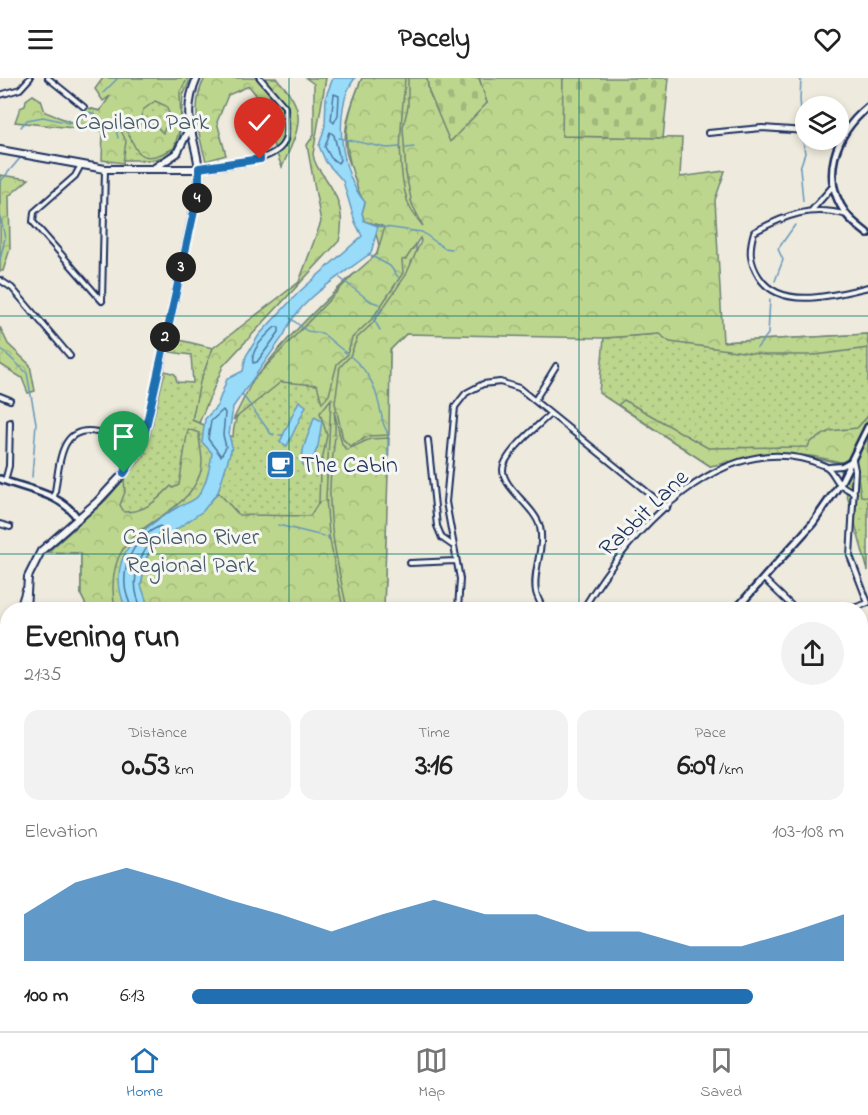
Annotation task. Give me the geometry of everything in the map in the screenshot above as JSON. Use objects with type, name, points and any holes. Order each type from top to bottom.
[{"type":"main road","points":[[24,602],[31,567],[41,551],[78,519],[124,473],[142,445],[199,189],[199,168],[189,128],[191,96],[197,78]]},
{"type":"main road","points":[[151,170],[177,153],[189,128]]},
{"type":"main road","points":[[0,150],[105,169],[199,168]]},
{"type":"street","points":[[0,95],[20,89],[30,78]]},
{"type":"street","points":[[48,78],[84,107]]},
{"type":"street","points":[[199,168],[260,159],[274,154],[285,140],[285,107],[260,78]]},
{"type":"street","points":[[849,129],[868,107]]},
{"type":"street","points":[[708,133],[762,128],[795,130]]},
{"type":"street","points":[[836,150],[832,162],[833,186],[847,216],[868,234]]},
{"type":"street","points":[[81,165],[75,176],[34,212],[33,222],[102,301],[105,169]]},
{"type":"street","points":[[812,210],[833,186]]},
{"type":"street","points":[[847,216],[812,210],[770,224],[754,232],[749,250],[754,269],[766,287],[779,294],[807,298],[868,287]]},
{"type":"street","points":[[0,280],[12,288],[70,356]]},
{"type":"street","points":[[535,400],[556,366]]},
{"type":"street","points":[[458,602],[460,579],[446,502],[454,413],[458,402],[476,386],[496,382],[513,385],[535,400],[667,508]]},
{"type":"street","points":[[0,396],[10,400]]},
{"type":"street","points":[[540,602],[536,591],[542,542],[540,526],[534,513],[505,478],[503,469],[509,455],[550,414]]},
{"type":"street","points":[[10,422],[9,466],[2,480],[54,497],[65,503],[78,519]]},
{"type":"street","points":[[743,602],[798,543],[840,484],[868,427]]},
{"type":"street","points":[[54,497],[66,441],[72,434],[81,430],[98,432]]},
{"type":"street","points":[[428,440],[437,526],[442,538],[452,545]]},
{"type":"street","name":"Rabbit Lane","points":[[587,602],[600,581],[620,557],[688,487],[725,465],[763,456],[809,460],[828,467]]},
{"type":"street","points":[[828,467],[842,466],[853,460]]},
{"type":"street","points":[[853,460],[856,476],[850,556],[868,602]]},
{"type":"street","points":[[828,467],[840,484],[854,494]]},
{"type":"street","points":[[0,524],[10,526]]},
{"type":"street","points":[[410,563],[455,561]]},
{"type":"street","points":[[764,579],[788,602]]},
{"type":"green space","name":"Capilano Park","points":[[103,78],[188,78],[180,92],[181,125],[174,148],[159,155],[149,157],[141,155],[130,137],[119,126],[126,141],[123,163],[102,160],[103,131],[15,122],[20,108],[25,106],[26,100],[33,95],[41,100],[45,112],[74,123],[88,108],[100,111],[110,96],[103,101],[95,89]],"holes":[[[155,101],[166,106],[170,116],[163,133],[157,127],[140,121],[143,110]]]},
{"type":"green space","name":"Capilano Park","points":[[104,78],[191,78],[183,96],[179,143],[169,155],[152,160],[110,160],[103,131],[88,108],[100,111],[114,91]]},
{"type":"green space","points":[[205,78],[276,78],[287,90],[294,100],[298,121],[297,131],[282,167],[271,139],[273,116],[249,86],[228,95],[217,122],[226,155],[206,161],[197,119],[198,97]]},
{"type":"green space","points":[[306,78],[326,78],[313,154],[316,164],[338,201],[341,217],[339,241],[223,366],[199,423],[192,420],[200,382],[213,348],[299,282],[321,222],[307,145],[314,135],[314,84]]},
{"type":"green space","name":"Capilano River Regional Park","points":[[362,78],[418,78],[415,334],[406,334],[390,350],[384,602],[84,602],[81,595],[81,553],[48,552],[106,500],[144,456],[165,371],[175,374],[177,382],[193,383],[191,355],[170,352],[175,339],[213,348],[192,420],[233,437],[237,416],[246,394],[260,372],[316,310],[377,253],[379,244],[375,231],[378,227],[367,224],[362,213],[363,197],[346,151],[349,113]]},
{"type":"green space","points":[[362,78],[405,78],[400,141],[402,172],[409,206],[423,226],[412,204],[406,174],[403,127],[408,107],[408,78],[427,78],[429,92],[487,103],[479,78],[563,78],[563,136],[682,138],[680,177],[725,171],[715,200],[723,342],[868,334],[868,348],[816,355],[765,355],[670,342],[659,334],[604,338],[406,334],[390,350],[389,435],[369,436],[350,446],[343,439],[335,403],[340,367],[350,356],[357,338],[372,324],[406,275],[421,241],[420,238],[406,259],[402,260],[403,273],[372,319],[352,338],[347,355],[337,364],[329,395],[322,403],[317,385],[281,382],[233,420],[253,380],[352,276],[377,254],[384,229],[382,226],[364,221],[362,213],[365,203],[357,188],[348,150],[349,116]]},
{"type":"green space","points":[[427,78],[479,78],[487,103],[450,142],[429,92]]},
{"type":"green space","points":[[563,78],[669,78],[663,138],[562,136]]},
{"type":"green space","points":[[0,175],[29,179],[9,196],[10,249],[3,271],[0,271]]},
{"type":"green space","points":[[0,327],[8,344],[30,365],[35,391],[28,393],[22,378],[0,364]]},
{"type":"green space","points":[[659,334],[723,342],[868,334],[868,571],[838,463],[805,457],[774,456],[710,466],[599,393],[604,338]]},
{"type":"green space","points":[[331,399],[326,498],[329,535],[342,602],[146,602],[141,587],[141,570],[149,555],[161,542],[206,506],[218,492],[239,515],[310,516],[319,502],[320,472],[327,435],[320,413]]},
{"type":"green space","points":[[624,400],[708,448],[808,447],[810,442],[830,431],[857,428],[868,416],[868,497],[861,496],[856,464],[810,456],[785,455],[710,466],[618,405]]},
{"type":"green space","points":[[334,411],[342,444],[346,450],[370,439],[389,438],[384,602],[346,602],[335,550],[330,505],[335,431]]},
{"type":"green space","points":[[188,429],[199,433],[202,459],[200,474],[190,492],[176,506],[144,528],[130,541],[119,557],[113,579],[115,602],[84,602],[81,595],[81,553],[48,552],[106,500],[124,479],[125,492],[120,505],[124,512],[145,508],[171,486],[173,488],[179,485]]},
{"type":"water","points":[[333,78],[355,78],[343,106],[342,141],[350,175],[356,190],[365,202],[362,213],[364,221],[378,226],[371,253],[310,299],[290,322],[284,335],[233,407],[229,435],[232,447],[218,492],[203,511],[155,544],[147,556],[141,585],[147,602],[124,602],[119,575],[128,548],[149,526],[178,507],[194,500],[204,486],[212,453],[202,442],[205,419],[217,406],[227,379],[243,371],[246,356],[259,335],[298,293],[362,236],[355,222],[343,181],[326,162],[319,146],[325,126],[326,96]]},
{"type":"water","points":[[299,401],[306,406],[287,446],[280,442]]},
{"type":"water","points":[[314,417],[322,421],[318,446],[309,468],[303,466],[302,454]]},
{"type":"waterway","points":[[103,93],[118,78]]},
{"type":"waterway","points":[[800,96],[801,78]]},
{"type":"waterway","points":[[21,127],[27,120],[43,117],[69,123],[78,121],[90,112],[116,129],[118,138]]},
{"type":"waterway","points":[[339,138],[387,148],[400,147]]},
{"type":"waterway","points":[[406,148],[414,147]]},
{"type":"waterway","points":[[803,201],[800,168],[804,150]]},
{"type":"waterway","points":[[0,182],[21,157]]},
{"type":"waterway","points":[[0,214],[5,238],[0,260]]},
{"type":"waterway","points":[[775,281],[783,260],[778,249],[795,225]]},
{"type":"waterway","points":[[377,226],[422,232],[444,248],[451,249]]},
{"type":"waterway","points":[[368,254],[390,266],[398,277]]},
{"type":"waterway","points":[[340,278],[370,301],[379,304]]},
{"type":"waterway","points":[[757,348],[768,334],[770,299]]},
{"type":"waterway","points":[[380,330],[374,320],[382,308]]},
{"type":"waterway","points":[[290,318],[307,331],[322,333],[346,353]]},
{"type":"waterway","points":[[0,348],[27,373],[36,423],[32,477]]},
{"type":"waterway","points":[[350,356],[364,370],[373,386],[388,435]]},
{"type":"waterway","points":[[242,394],[271,434],[274,434]]},
{"type":"waterway","points":[[388,439],[388,456]]},
{"type":"waterway","points":[[278,525],[323,536]]},
{"type":"waterway","points":[[327,536],[329,540]]},
{"type":"place","name":"The Cabin","points":[[280,464]]},
{"type":"route","points":[[124,473],[139,453],[142,445],[199,189],[199,168],[260,159]]}]
